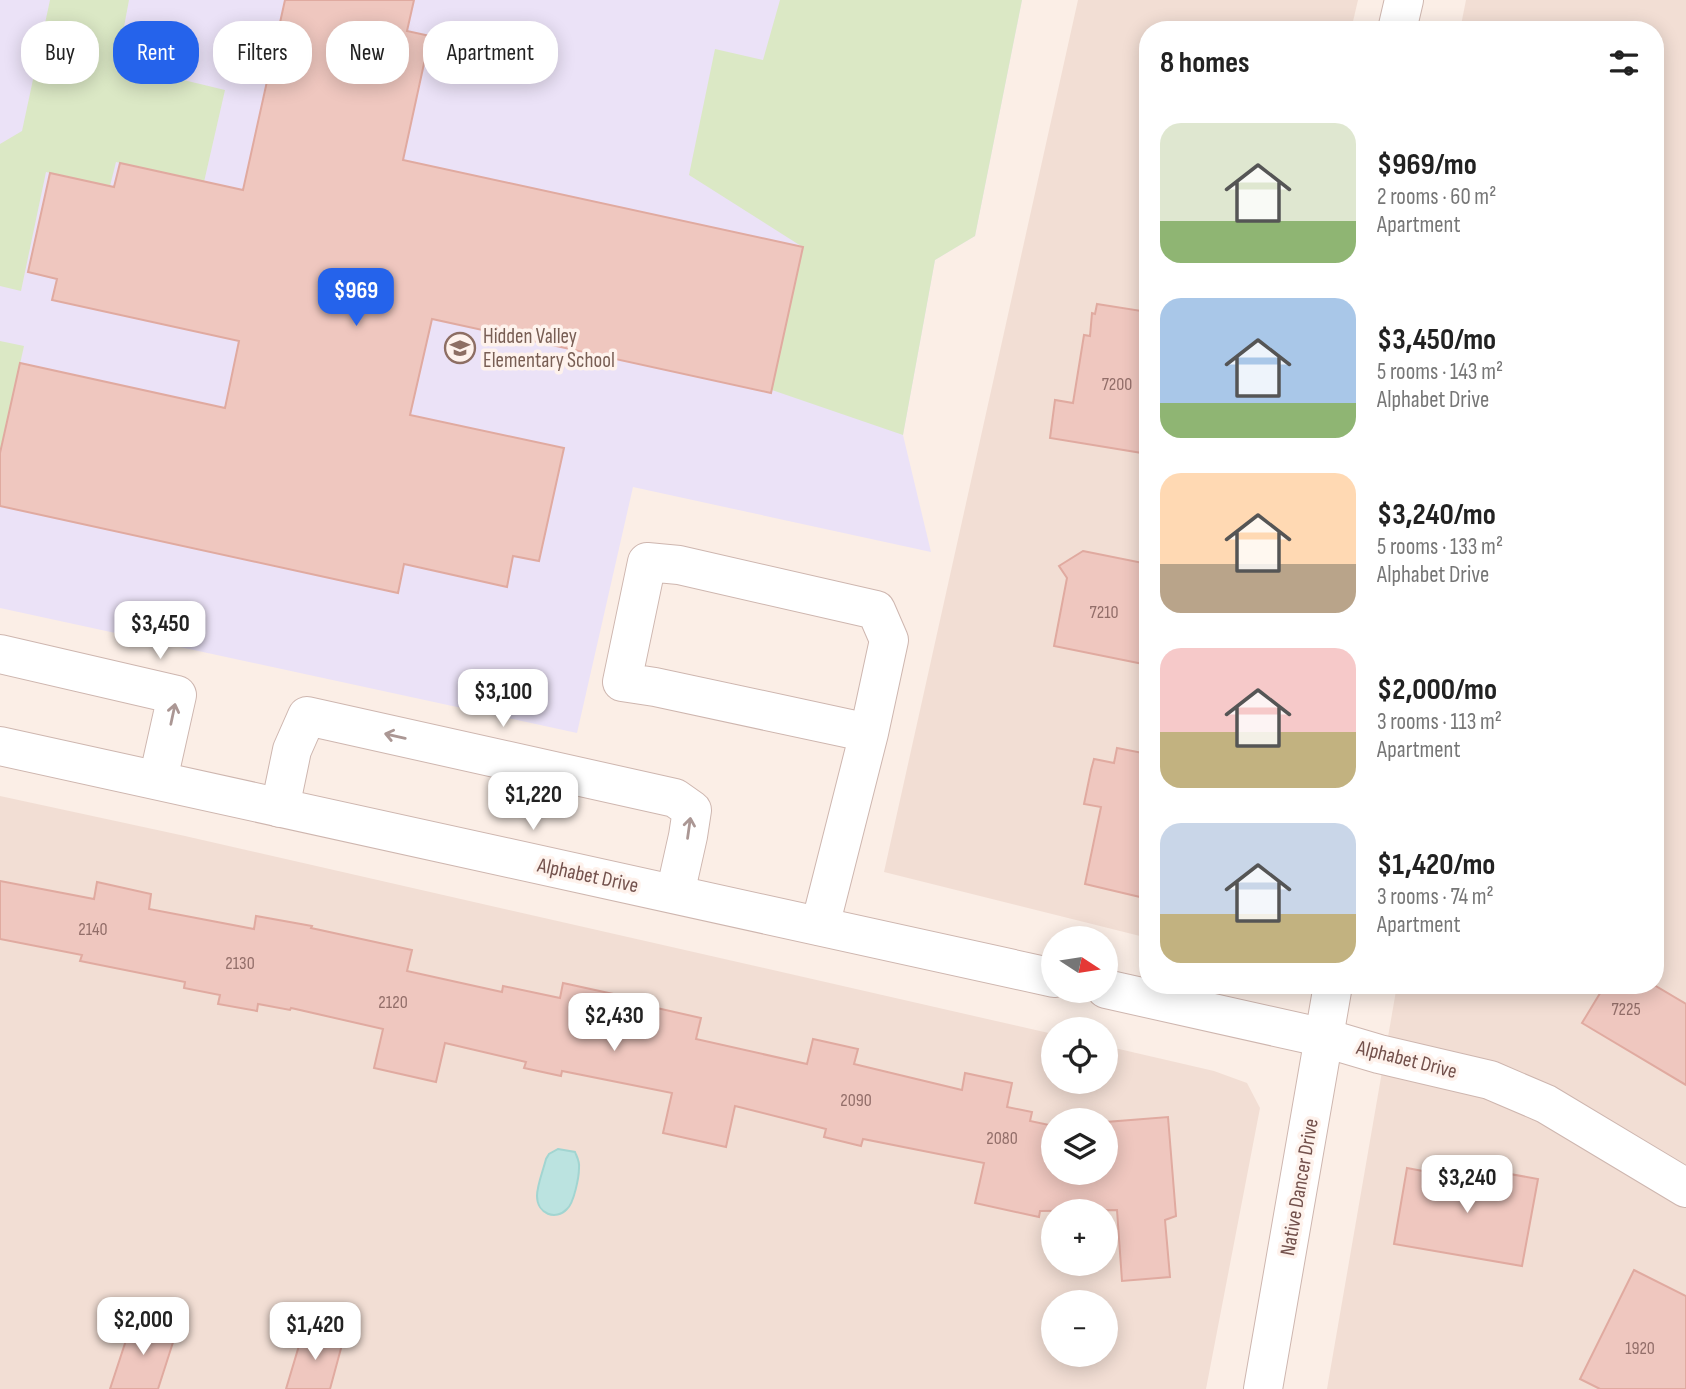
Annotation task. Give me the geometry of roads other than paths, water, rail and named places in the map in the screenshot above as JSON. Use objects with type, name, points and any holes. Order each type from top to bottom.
[{"type":"street","points":[[1399,21],[1404,0]]},
{"type":"street","points":[[820,926],[869,733],[889,640],[876,610],[678,565],[647,562],[622,682],[869,733]]},
{"type":"street","points":[[0,654],[177,695],[158,780]]},
{"type":"street","points":[[280,808],[292,750],[307,716],[675,798],[692,810],[675,894]]},
{"type":"street","name":"Alphabet Drive","points":[[0,746],[1041,975]]},
{"type":"street","name":"Alphabet Drive","points":[[1118,992],[1325,1038],[1379,1054],[1490,1080],[1546,1104],[1686,1188]]},
{"type":"street","name":"Native Dancer Drive","points":[[1264,1389],[1332,994]]},
{"type":"water","points":[[558,1149],[575,1152],[579,1172],[570,1206],[563,1213],[553,1215],[540,1207],[537,1192],[546,1159]]},
{"type":"place","name":"Hidden Valley Elementary School","points":[[460,348]]}]
